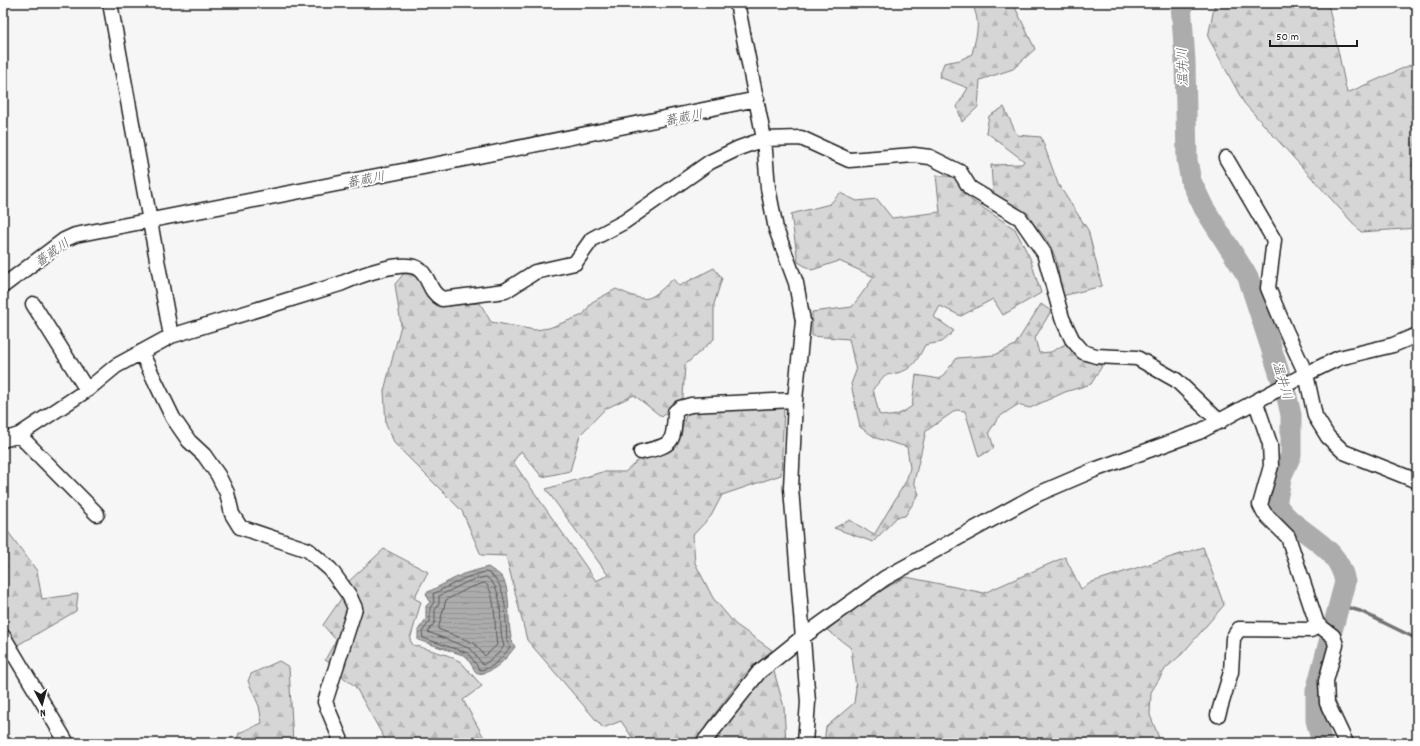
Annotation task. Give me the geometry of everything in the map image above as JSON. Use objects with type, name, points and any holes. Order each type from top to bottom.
[{"type":"street","points":[[110,3],[171,336]]},
{"type":"street","points":[[736,3],[757,99],[764,139],[768,188],[776,229],[796,283],[803,321],[795,400],[791,488],[804,636],[808,702],[805,743]]},
{"type":"street","points":[[3,286],[64,240],[75,235],[150,223],[757,99]]},
{"type":"street","points":[[3,440],[19,435],[88,390],[116,366],[171,336],[340,284],[366,273],[407,266],[418,269],[426,276],[434,294],[442,300],[505,291],[535,272],[575,263],[592,239],[624,222],[710,162],[739,148],[764,139],[801,138],[849,160],[914,155],[930,157],[960,172],[970,188],[1020,218],[1044,253],[1062,318],[1072,339],[1083,352],[1096,356],[1137,358],[1176,380],[1220,422]]},
{"type":"street","points":[[1226,158],[1274,240],[1268,288],[1286,331],[1315,416],[1328,437],[1344,452],[1417,481]]},
{"type":"street","points":[[33,304],[88,390]]},
{"type":"street","points":[[704,743],[759,672],[804,636],[885,578],[1038,494],[1094,470],[1199,432],[1256,403],[1302,376],[1339,358],[1393,345],[1417,336]]},
{"type":"street","points":[[141,352],[173,418],[189,441],[204,456],[218,475],[227,493],[232,514],[240,527],[308,550],[330,569],[349,595],[355,608],[325,702],[342,743]]},
{"type":"street","points":[[641,452],[662,447],[670,441],[674,435],[675,412],[680,408],[691,405],[795,400]]},
{"type":"street","points":[[1256,403],[1270,444],[1271,466],[1260,505],[1264,513],[1288,537],[1318,624],[1333,636],[1336,645],[1325,690],[1330,711],[1346,743]]},
{"type":"street","points":[[19,435],[97,514]]},
{"type":"street","points":[[1218,715],[1231,672],[1233,638],[1239,630],[1311,630],[1318,624]]},
{"type":"street","points":[[3,636],[67,743]]},
{"type":"green space","points":[[972,3],[1013,3],[1035,49],[1013,69],[980,80],[978,107],[962,122],[957,106],[968,88],[939,77],[944,63],[960,60],[972,54],[977,34],[977,23],[975,10]]},
{"type":"green space","points":[[1215,3],[1328,3],[1347,93],[1417,62],[1417,228],[1361,232],[1244,103],[1208,37]]},
{"type":"green space","points":[[1004,107],[1017,135],[1041,137],[1058,184],[1088,230],[1102,286],[1062,296],[1056,259],[1043,235],[1028,219],[993,194],[991,165],[1022,164],[1024,161],[986,132],[989,116]]},
{"type":"green space","points":[[936,175],[955,177],[971,200],[1015,229],[1030,258],[1041,293],[1003,315],[993,299],[961,316],[940,306],[934,317],[954,331],[942,342],[925,345],[918,359],[906,370],[885,375],[873,389],[879,414],[892,416],[912,406],[916,375],[940,379],[957,358],[995,355],[1015,345],[1041,304],[1051,311],[1035,338],[1039,353],[1051,352],[1067,343],[1081,358],[1102,366],[1091,384],[1065,392],[1030,408],[1017,405],[999,417],[989,432],[994,448],[979,457],[965,411],[956,410],[926,431],[914,482],[919,494],[905,516],[897,517],[873,542],[834,528],[850,520],[874,535],[906,481],[910,468],[907,447],[876,438],[860,427],[851,384],[856,371],[849,339],[812,336],[812,312],[852,307],[874,277],[839,261],[812,270],[798,262],[791,214],[830,204],[840,193],[857,201],[877,199],[892,218],[940,212]]},
{"type":"green space","points":[[714,268],[722,278],[714,304],[714,339],[685,365],[683,397],[662,417],[634,395],[605,409],[580,435],[570,471],[542,477],[521,451],[513,462],[596,581],[608,575],[546,489],[602,472],[625,472],[641,458],[677,445],[687,412],[784,408],[781,475],[722,495],[711,516],[693,535],[695,563],[713,598],[735,624],[772,650],[744,675],[713,716],[696,743],[636,743],[621,721],[603,728],[527,640],[506,556],[481,555],[462,511],[395,444],[386,425],[384,391],[401,325],[395,284],[407,270],[420,279],[430,298],[442,306],[480,303],[491,322],[535,330],[549,328],[583,315],[592,302],[616,289],[635,297],[647,298],[658,293],[673,279],[679,286]]},
{"type":"green space","points":[[3,525],[37,571],[42,599],[78,594],[76,611],[16,646],[3,627]]},
{"type":"green space","points":[[1203,547],[1224,605],[1182,654],[1166,668],[1151,692],[1150,715],[1161,743],[824,743],[826,727],[854,703],[856,688],[851,648],[827,630],[871,596],[906,577],[984,593],[1065,557],[1081,589],[1092,582]]},
{"type":"green space","points":[[384,549],[428,572],[414,598],[421,602],[410,640],[413,645],[447,655],[461,662],[482,686],[463,700],[487,743],[387,743],[355,686],[337,673],[359,607],[347,583]]},
{"type":"green space","points":[[343,596],[353,609],[334,665],[325,660],[336,640],[323,625]]},
{"type":"green space","points":[[279,661],[289,667],[293,743],[236,743],[239,733],[262,723],[259,706],[248,681],[251,674]]},
{"type":"green space","points":[[773,668],[784,707],[786,743],[711,743],[751,687]]},
{"type":"water","points":[[488,567],[501,576],[505,583],[510,631],[515,647],[499,665],[489,671],[477,674],[466,656],[418,640],[418,630],[426,619],[426,606],[430,602],[426,593],[463,574]]},
{"type":"waterway","name":"温井川","points":[[1181,3],[1185,61],[1187,160],[1191,181],[1204,208],[1248,277],[1287,397],[1291,415],[1291,455],[1282,475],[1276,504],[1284,515],[1334,557],[1341,568],[1345,582],[1316,691],[1316,720],[1322,743]]},
{"type":"waterway","points":[[1339,605],[1360,611],[1417,639]]},
{"type":"water label","name":"蕃蔵川","points":[[684,119]]},
{"type":"water label","name":"蕃蔵川","points":[[366,181]]},
{"type":"water label","name":"蕃蔵川","points":[[53,254]]}]
